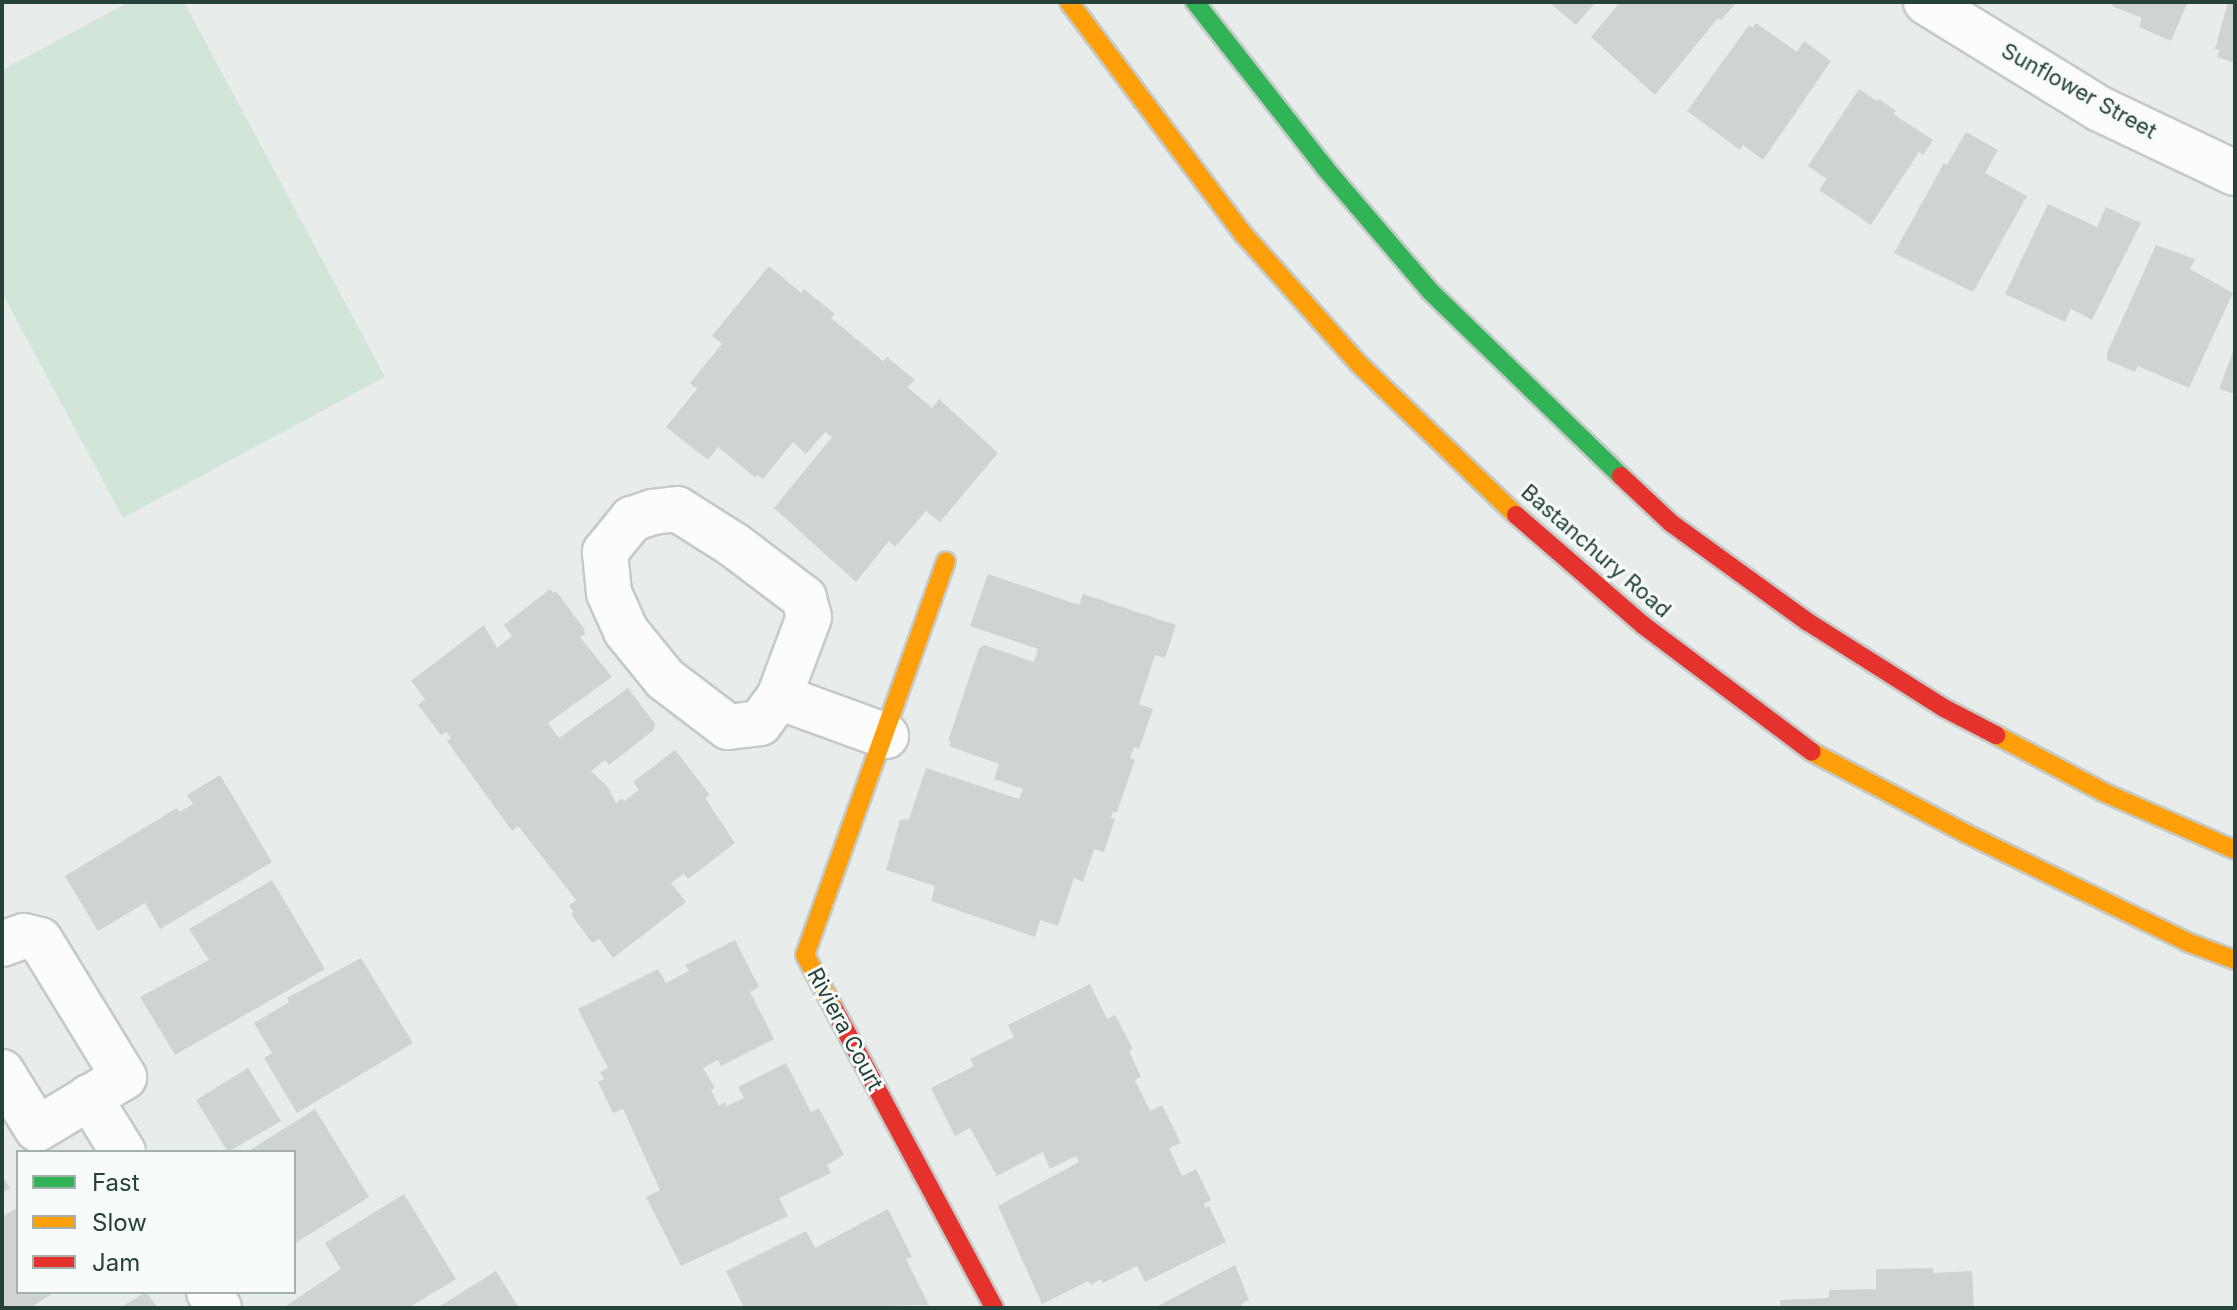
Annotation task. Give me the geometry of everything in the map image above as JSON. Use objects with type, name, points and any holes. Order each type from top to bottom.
[{"type":"main road","name":"Bastanchury Road","points":[[1069,2],[1245,236],[1360,365],[1478,482],[1643,625],[1807,749],[2049,875],[2187,942],[2235,960]]},
{"type":"main road","points":[[1195,2],[1325,168],[1430,291],[1671,523],[1808,622],[1944,708],[2103,792],[2235,850]]},
{"type":"main road","name":"Riviera Court","points":[[946,562],[805,955],[994,1308]]},
{"type":"street","name":"Sunflower Street","points":[[1926,2],[2100,109],[2235,173]]},
{"type":"street","points":[[677,509],[734,545],[804,598],[809,617],[779,697],[760,723],[728,727],[665,679],[626,631],[609,593],[605,552],[632,519],[677,509]]},
{"type":"street","points":[[779,697],[886,736]]},
{"type":"street","points":[[2,944],[24,936],[40,940],[124,1077],[37,1129],[2,1072]]},
{"type":"street","points":[[89,1097],[122,1150]]},
{"type":"green space","points":[[129,2],[184,2],[385,377],[123,518],[2,293],[2,70]]},
{"type":"building","points":[[1549,2],[1596,2],[1576,25]]},
{"type":"building","points":[[1620,2],[1737,2],[1721,20],[1718,18],[1655,95],[1591,37]]},
{"type":"building","points":[[2114,2],[2188,2],[2171,41],[2139,27],[2142,18],[2112,6]]},
{"type":"building","points":[[2228,2],[2235,2],[2235,63],[2217,57],[2220,50],[2215,49]]},
{"type":"building","points":[[1756,23],[1797,52],[1804,41],[1831,61],[1763,160],[1743,145],[1740,150],[1687,111],[1749,25],[1753,28]]},
{"type":"building","points":[[1859,89],[1877,101],[1879,99],[1896,111],[1893,114],[1933,140],[1923,155],[1919,152],[1871,225],[1819,190],[1827,179],[1808,166]]},
{"type":"building","points":[[1966,132],[1998,150],[1985,173],[2027,196],[1973,292],[1894,253],[1944,163],[1947,165]]},
{"type":"building","points":[[2048,204],[2097,227],[2106,207],[2141,223],[2092,320],[2071,309],[2065,322],[2005,294]]},
{"type":"building","points":[[2156,245],[2195,259],[2190,269],[2233,293],[2189,388],[2138,366],[2135,372],[2107,360],[2107,353]]},
{"type":"building","points":[[769,266],[801,293],[804,289],[835,314],[831,318],[883,361],[887,357],[915,380],[907,387],[932,408],[939,399],[998,453],[940,522],[926,511],[895,547],[889,541],[856,582],[774,508],[832,437],[825,432],[806,454],[793,442],[763,479],[757,475],[756,478],[718,447],[708,460],[666,427],[697,389],[690,383],[722,344],[712,336]]},
{"type":"building","points":[[2235,346],[2235,394],[2219,389]]},
{"type":"building","points":[[988,574],[1079,605],[1083,594],[1176,625],[1165,658],[1155,655],[1139,704],[1153,709],[1139,749],[1134,747],[1130,758],[1135,760],[1117,812],[1113,812],[1111,818],[1115,819],[1104,852],[1094,849],[1083,882],[1074,878],[1058,926],[1040,920],[1035,937],[931,901],[935,886],[886,870],[900,820],[909,819],[926,768],[1019,799],[1023,789],[994,779],[999,764],[949,746],[951,741],[948,741],[979,649],[984,645],[1034,662],[1038,649],[970,626]]},
{"type":"building","points":[[550,589],[553,593],[556,591],[584,629],[585,634],[580,637],[612,677],[548,723],[559,738],[628,688],[655,724],[654,730],[609,765],[605,760],[591,771],[608,787],[616,803],[622,798],[624,801],[639,790],[633,782],[675,750],[710,795],[705,798],[735,843],[688,879],[684,874],[671,883],[686,902],[613,958],[599,939],[592,943],[571,914],[574,912],[569,906],[576,900],[518,826],[512,831],[447,741],[451,738],[446,732],[441,735],[418,705],[425,699],[411,681],[484,625],[497,648],[512,636],[504,625]]},
{"type":"building","points":[[220,775],[272,862],[160,929],[145,903],[98,931],[65,876],[177,808],[179,812],[193,804],[187,795]]},
{"type":"building","points":[[272,880],[325,969],[175,1055],[140,997],[209,960],[189,929]]},
{"type":"building","points":[[735,940],[759,987],[750,992],[774,1039],[721,1066],[718,1060],[703,1068],[715,1088],[711,1090],[719,1106],[725,1102],[727,1106],[744,1098],[738,1087],[786,1063],[811,1112],[819,1108],[844,1155],[827,1165],[831,1173],[779,1198],[788,1216],[681,1266],[646,1197],[660,1190],[623,1109],[613,1113],[598,1082],[604,1079],[600,1072],[608,1068],[578,1009],[658,969],[666,983],[689,971],[685,965]]},
{"type":"building","points":[[361,958],[413,1043],[297,1113],[264,1058],[272,1053],[254,1023],[289,1002],[287,998]]},
{"type":"building","points":[[1090,984],[1107,1019],[1115,1015],[1133,1049],[1129,1051],[1141,1077],[1135,1080],[1150,1111],[1162,1105],[1181,1143],[1169,1148],[1182,1176],[1196,1169],[1211,1200],[1204,1204],[1205,1208],[1209,1206],[1226,1242],[1145,1282],[1137,1266],[1103,1283],[1101,1279],[1091,1285],[1088,1281],[1042,1304],[998,1206],[1079,1162],[1076,1156],[1050,1169],[1043,1152],[997,1176],[970,1128],[955,1136],[931,1088],[974,1066],[970,1059],[1014,1037],[1008,1025]]},
{"type":"building","points":[[248,1068],[281,1121],[227,1150],[196,1100]]},
{"type":"building","points":[[315,1109],[369,1197],[296,1243],[296,1150],[250,1150]]},
{"type":"building","points":[[2,1175],[10,1188],[2,1193]]},
{"type":"building","points":[[404,1194],[456,1279],[408,1308],[283,1308],[341,1269],[325,1243]]},
{"type":"building","points":[[16,1208],[16,1294],[52,1294],[30,1308],[2,1308],[2,1217]]},
{"type":"building","points":[[888,1209],[912,1257],[906,1259],[929,1305],[744,1308],[726,1271],[806,1231],[815,1248]]},
{"type":"building","points":[[1235,1265],[1249,1300],[1241,1304],[1243,1308],[1154,1308]]},
{"type":"building","points":[[1933,1268],[1933,1273],[1972,1271],[1974,1308],[1781,1308],[1780,1300],[1829,1298],[1829,1290],[1876,1289],[1876,1269]]},
{"type":"building","points":[[496,1271],[519,1308],[437,1308]]},
{"type":"building","points":[[148,1294],[158,1308],[120,1308]]},
{"type":"traffic: fast","points":[[1195,2],[1325,168],[1430,291],[1621,476]]},
{"type":"traffic: slow","points":[[1069,2],[1245,236],[1360,365],[1516,515]]},
{"type":"traffic: slow","points":[[834,1009],[805,955],[946,562]]},
{"type":"traffic: slow","points":[[1996,735],[2103,792],[2235,850]]},
{"type":"traffic: slow","points":[[1812,752],[1967,834],[2187,942],[2235,960]]},
{"type":"traffic: jam","points":[[1621,476],[1671,523],[1808,622],[1944,708],[1996,735]]},
{"type":"traffic: jam","points":[[1516,515],[1643,625],[1812,752]]},
{"type":"traffic: jam","points":[[834,1009],[994,1308]]}]
